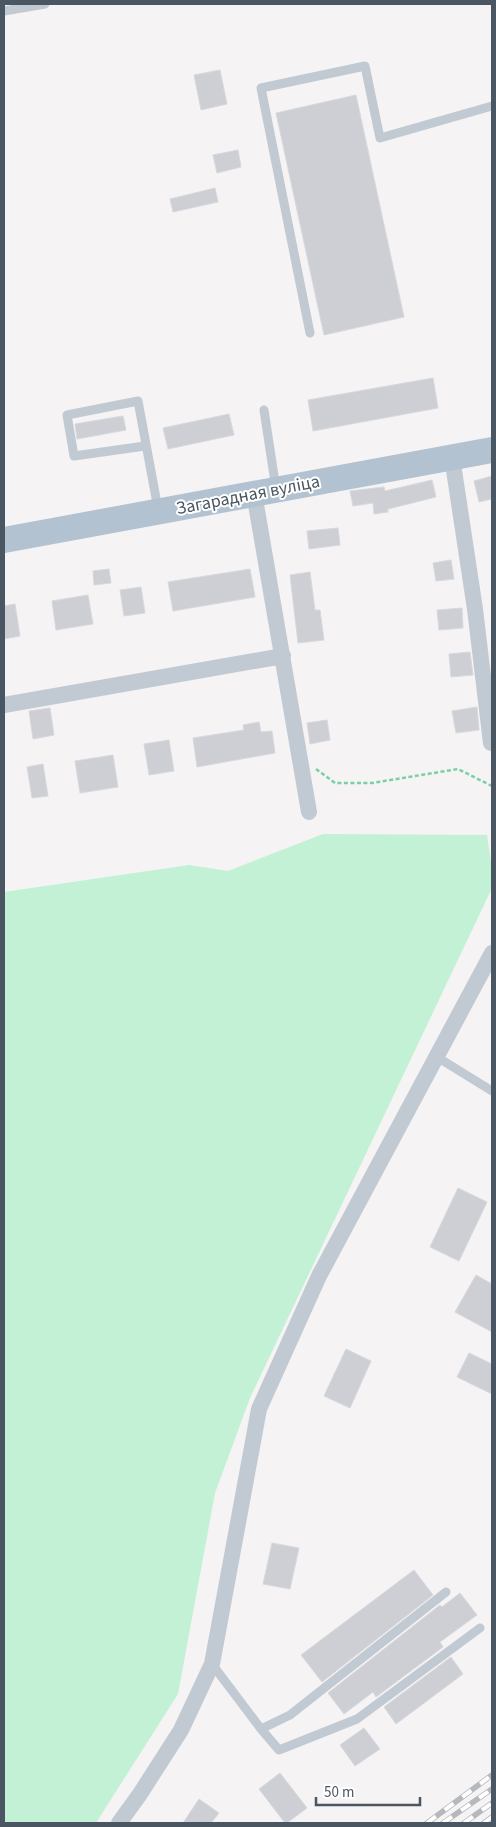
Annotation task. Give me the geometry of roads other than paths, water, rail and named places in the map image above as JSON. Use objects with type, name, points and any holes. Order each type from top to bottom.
[{"type":"main road","name":"Загарадная вуліца","points":[[4,540],[492,450]]},
{"type":"street","points":[[452,457],[475,609],[491,743]]},
{"type":"street","points":[[265,491],[283,656],[309,812]]},
{"type":"street","points":[[4,705],[283,656]]},
{"type":"street","points":[[119,1823],[140,1794],[180,1730],[212,1664],[259,1409],[319,1276],[492,953]]},
{"type":"lane","points":[[4,11],[45,4]]},
{"type":"lane","points":[[310,333],[260,88],[365,66],[380,138],[492,106]]},
{"type":"lane","points":[[146,446],[74,456],[67,415],[138,401],[158,511]]},
{"type":"lane","points":[[264,410],[265,491]]},
{"type":"lane","points":[[437,1057],[492,1091]]},
{"type":"lane","points":[[261,1730],[290,1715],[446,1592]]},
{"type":"lane","points":[[212,1664],[261,1730],[279,1750],[357,1719],[480,1628]]},
{"type":"railway","points":[[427,1823],[492,1775]]},
{"type":"railway","points":[[443,1823],[492,1789]]},
{"type":"railway","points":[[464,1823],[492,1803]]},
{"type":"railway","points":[[484,1823],[492,1817]]}]
